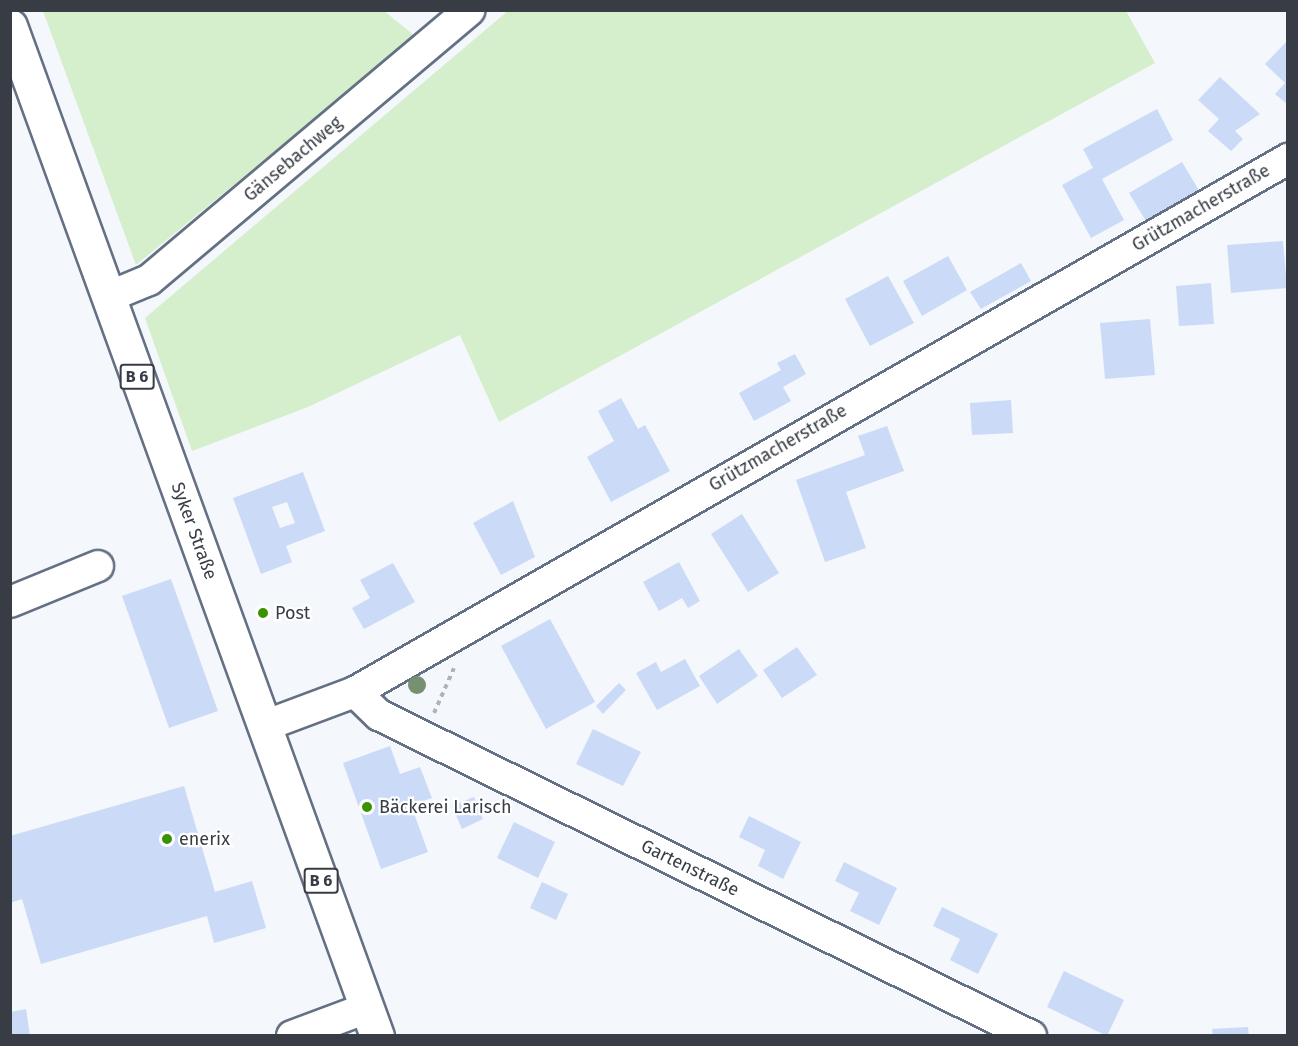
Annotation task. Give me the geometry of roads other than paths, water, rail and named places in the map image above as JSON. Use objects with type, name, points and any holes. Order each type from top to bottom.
[{"type":"main road","name":"Syker Straße","points":[[10,26],[372,1022]]},
{"type":"street","name":"Gänsebachweg","points":[[108,297],[149,280],[470,10]]},
{"type":"street","name":"Grützmacherstraße","points":[[264,726],[355,692],[1287,159]]},
{"type":"street","points":[[10,602],[98,566]]},
{"type":"street","name":"Gartenstraße","points":[[355,692],[379,715],[1031,1035]]},
{"type":"street","points":[[292,1035],[372,1022]]},
{"type":"place","name":"Post","points":[[263,613]]},
{"type":"place","name":"Bäckerei Larisch","points":[[367,807]]},
{"type":"place","name":"enerix","points":[[167,839]]}]
